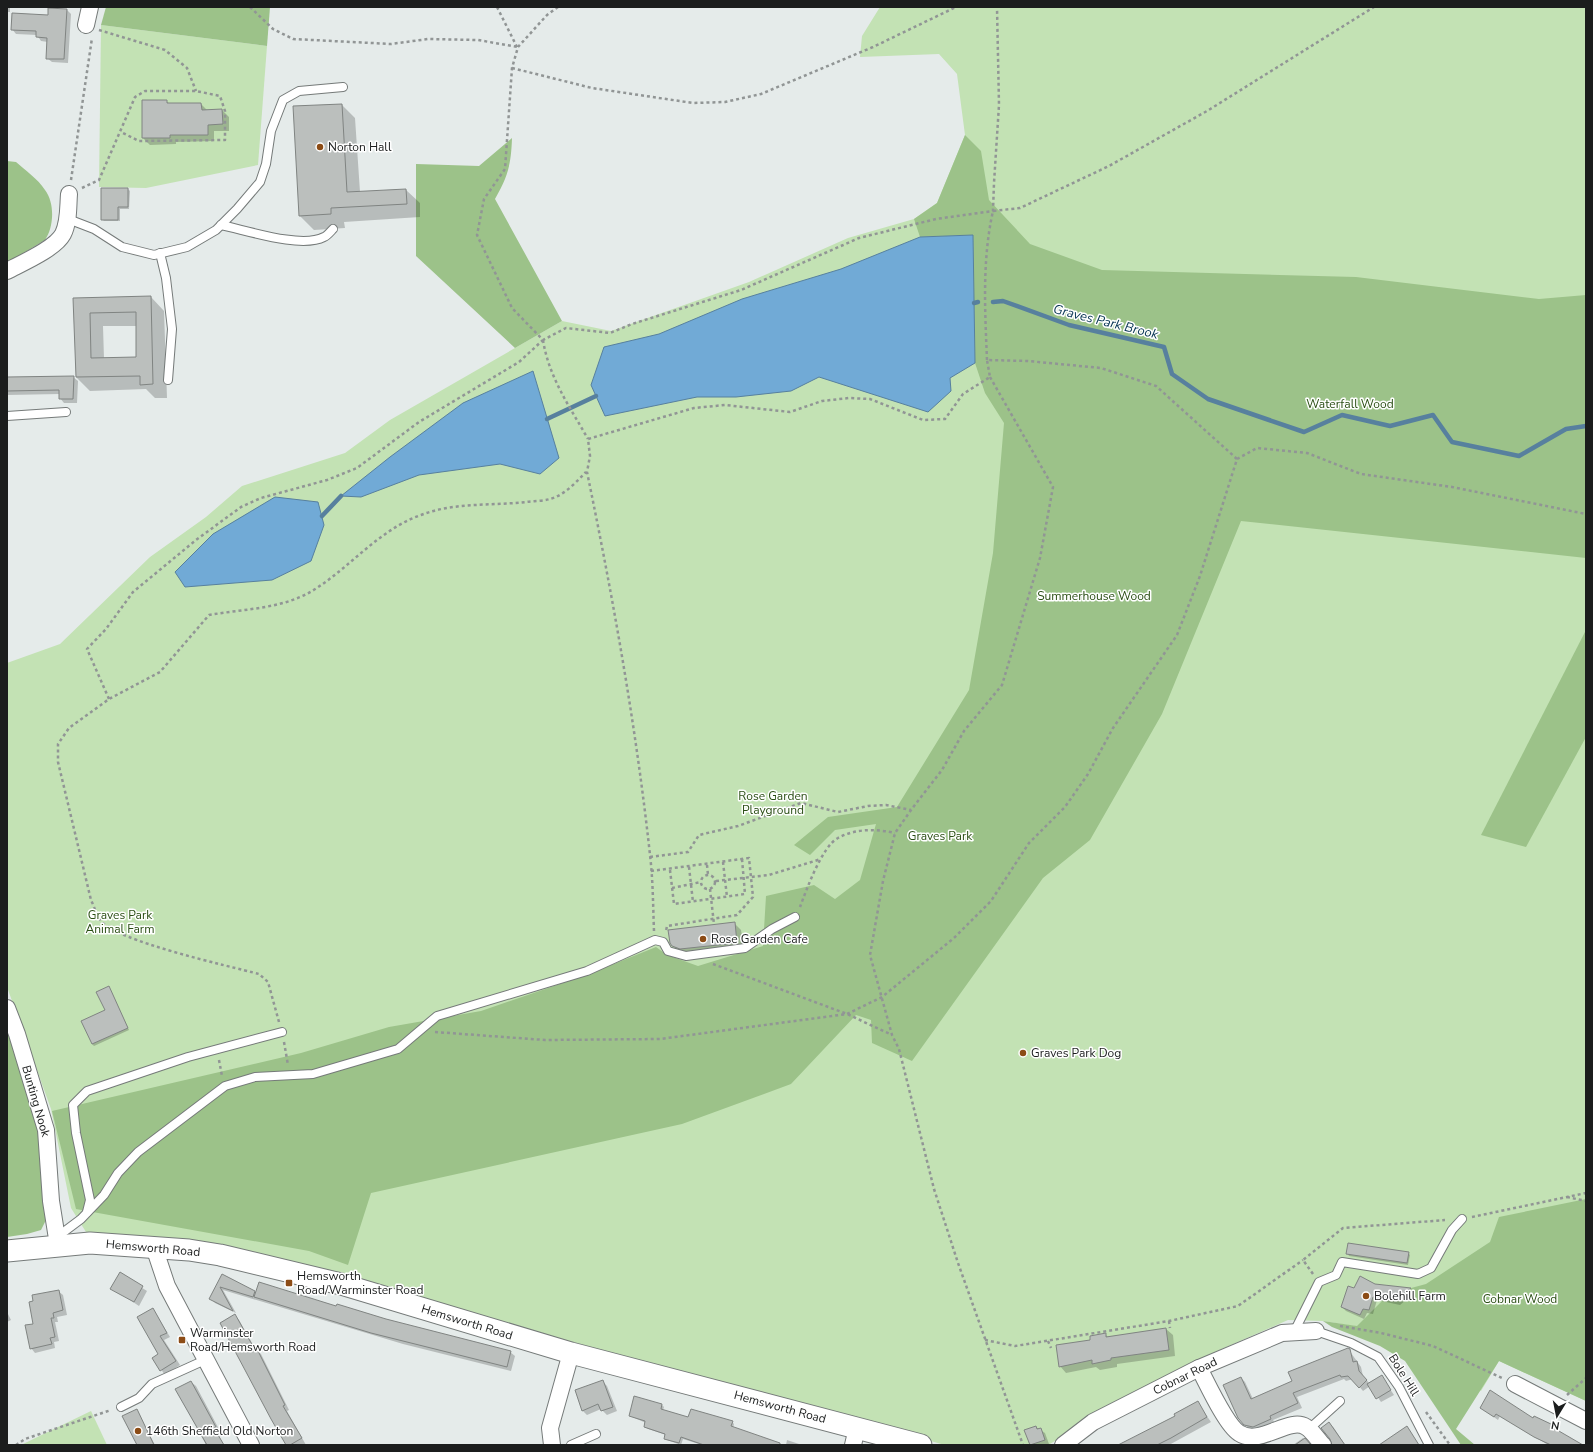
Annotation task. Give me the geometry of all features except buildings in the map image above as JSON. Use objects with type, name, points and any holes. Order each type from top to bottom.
[{"type":"street","points":[[90,7],[90,27]]},
{"type":"street","points":[[7,271],[56,243],[63,234],[68,219],[69,194]]},
{"type":"street","name":"Bunting Nook","points":[[7,1008],[17,1034],[46,1130],[51,1201],[57,1241]]},
{"type":"street","name":"Hemsworth Road","points":[[7,1251],[57,1241],[154,1247],[220,1255],[342,1284],[855,1436],[921,1445]]},
{"type":"street","points":[[154,1247],[167,1286],[251,1445]]},
{"type":"street","name":"Cobnar Road","points":[[1063,1445],[1092,1419],[1199,1368],[1282,1333],[1316,1331]]},
{"type":"street","points":[[552,1445],[550,1428],[571,1353]]},
{"type":"street","points":[[1199,1368],[1230,1425],[1239,1434],[1253,1437],[1276,1432],[1299,1424],[1309,1429],[1323,1445]]},
{"type":"street","points":[[1515,1384],[1586,1421]]},
{"type":"lane","points":[[68,219],[94,229],[122,247],[154,254],[187,247],[221,225],[237,210],[260,182],[266,164],[271,131],[283,100],[299,92],[343,86]]},
{"type":"lane","points":[[221,225],[274,238],[310,240],[325,237],[333,229]]},
{"type":"lane","points":[[160,253],[166,278],[172,329],[168,380]]},
{"type":"lane","points":[[7,416],[66,412]]},
{"type":"lane","points":[[57,1241],[104,1195],[118,1173],[138,1152],[224,1086],[255,1077],[313,1074],[398,1050],[437,1016],[587,971],[659,941],[668,951],[686,956],[746,948],[772,929],[795,917]]},
{"type":"lane","points":[[87,1213],[90,1200],[76,1133],[73,1106],[86,1092],[188,1057],[282,1032]]},
{"type":"lane","points":[[1294,1332],[1319,1282],[1336,1275],[1342,1262],[1418,1274],[1431,1268],[1452,1230],[1462,1219]]},
{"type":"lane","name":"Bole Hill","points":[[1316,1331],[1350,1343],[1378,1357],[1398,1387],[1429,1445]]},
{"type":"lane","points":[[121,1407],[139,1398],[152,1384],[205,1360]]},
{"type":"lane","points":[[1309,1429],[1340,1401]]},
{"type":"lane","points":[[572,1445],[596,1434]]},
{"type":"path","points":[[250,7],[273,29],[292,39],[390,44],[428,39],[478,40],[518,47]]},
{"type":"path","points":[[497,7],[518,47]]},
{"type":"path","points":[[558,7],[546,15],[518,47],[512,68],[505,169],[484,199],[477,235],[512,308],[543,340],[546,360],[556,383],[588,439],[590,456],[587,472],[600,535],[636,748],[659,941]]},
{"type":"path","points":[[512,68],[592,88],[693,103],[725,102],[761,94],[873,47],[956,7]]},
{"type":"path","points":[[997,7],[999,105],[993,211],[986,251],[985,315],[988,360],[990,377],[1053,487],[1040,558],[1002,685],[964,731],[942,770],[895,833],[883,881],[870,955],[892,1035],[898,1049],[934,1189],[985,1340],[1023,1445]]},
{"type":"path","points":[[109,699],[88,649],[106,629],[133,592],[241,507],[261,498],[327,480],[358,468],[419,422],[519,362],[543,340],[566,328],[610,333],[632,324],[741,290],[859,238],[936,219],[1020,208],[1109,166],[1207,111],[1374,7]]},
{"type":"path","points":[[69,194],[90,27],[165,50],[187,68],[196,91]]},
{"type":"path","points":[[69,194],[99,180],[121,132],[134,97],[145,91],[196,91],[220,96],[225,111],[225,140],[138,141],[121,132]]},
{"type":"path","points":[[988,360],[1028,361],[1101,368],[1156,386],[1237,459]]},
{"type":"path","points":[[588,439],[694,408],[725,406],[790,412],[822,401],[849,398],[870,399],[923,420],[945,419],[963,394],[990,377]]},
{"type":"path","points":[[420,1031],[545,1040],[660,1040],[847,1014],[882,997],[954,938],[991,901],[1029,843],[1065,807],[1088,774],[1113,728],[1177,635],[1200,576],[1237,459],[1257,448],[1307,453],[1361,474],[1452,487],[1586,514]]},
{"type":"path","points":[[258,974],[145,943],[119,933],[100,920],[91,900],[59,768],[58,744],[69,728],[109,699],[160,672],[209,615],[284,604],[311,592],[341,571],[390,529],[421,515],[451,507],[507,504],[551,499],[568,489],[587,472]]},
{"type":"path","points":[[650,857],[688,852],[699,835],[738,826],[800,802],[838,812],[880,805],[911,810]]},
{"type":"path","points":[[795,917],[810,879],[822,858],[837,838],[854,832],[878,829],[895,833]]},
{"type":"path","points":[[651,871],[670,870],[749,858],[752,877],[753,897],[737,915],[666,926],[659,941]]},
{"type":"path","points":[[716,881],[769,875],[796,868],[822,858]]},
{"type":"path","points":[[670,870],[674,904],[693,902],[745,894],[742,860]]},
{"type":"path","points":[[723,862],[727,897]]},
{"type":"path","points":[[707,864],[708,875]]},
{"type":"path","points":[[689,867],[693,902]]},
{"type":"path","points":[[701,882],[704,876],[708,875],[713,876],[716,881]]},
{"type":"path","points":[[714,924],[712,918],[710,889],[714,886],[716,881]]},
{"type":"path","points":[[672,888],[701,882]]},
{"type":"path","points":[[701,882],[704,888],[710,889]]},
{"type":"path","points":[[686,956],[724,967],[754,981],[847,1014],[892,1035]]},
{"type":"path","points":[[216,1049],[224,1086]]},
{"type":"path","points":[[985,1340],[1015,1346],[1169,1321],[1238,1306],[1302,1260],[1343,1228],[1462,1219],[1564,1196],[1586,1193]]},
{"type":"path","points":[[1564,1196],[1586,1201]]},
{"type":"path","points":[[1302,1260],[1319,1282]]},
{"type":"path","points":[[1169,1321],[1170,1328]]},
{"type":"path","points":[[1316,1331],[1332,1325],[1381,1333],[1433,1346],[1515,1384]]},
{"type":"path","points":[[1048,1341],[1051,1348]]},
{"type":"path","points":[[1556,1405],[1586,1378]]},
{"type":"path","points":[[16,1445],[25,1439],[121,1407]]},
{"type":"green space","points":[[106,7],[270,7],[267,46],[101,25]]},
{"type":"green space","name":"Graves Park","points":[[880,7],[1586,7],[1586,1401],[1499,1361],[1481,1391],[1424,1337],[1323,1321],[1288,1320],[1215,1352],[1135,1395],[1048,1445],[945,1445],[217,1244],[86,1232],[71,1208],[51,1109],[7,987],[7,663],[60,644],[150,557],[206,517],[242,486],[345,453],[390,420],[562,321],[611,331],[749,282],[848,238],[914,219],[937,203],[965,135],[957,74],[939,54],[860,57],[862,36]]},
{"type":"green space","points":[[101,25],[267,46],[258,165],[146,188],[99,187]]},
{"type":"green space","name":"Summerhouse Wood","points":[[965,135],[981,151],[989,200],[1030,244],[1102,270],[1356,277],[1539,299],[1586,295],[1586,558],[1241,521],[1162,714],[1090,840],[1043,878],[912,1061],[872,1043],[871,1020],[856,1015],[791,1084],[682,1124],[371,1193],[348,1265],[309,1251],[76,1209],[52,1111],[301,1053],[389,1027],[481,1011],[589,974],[656,947],[667,955],[698,966],[763,946],[766,896],[814,885],[835,899],[860,880],[876,824],[835,830],[810,855],[794,845],[828,817],[897,807],[969,690],[993,553],[1004,423],[985,393],[975,363],[973,235],[920,237],[914,219],[937,203]]},
{"type":"green space","points":[[512,138],[511,156],[508,170],[495,199],[562,321],[515,348],[416,256],[416,164],[479,166]]},
{"type":"green space","points":[[7,161],[16,162],[42,186],[48,195],[52,208],[52,222],[45,240],[7,263]]},
{"type":"green space","points":[[1586,630],[1586,737],[1526,847],[1481,835]]},
{"type":"green space","points":[[7,1028],[42,1129],[48,1216],[41,1230],[7,1237]]},
{"type":"green space","name":"Cobnar Wood","points":[[1586,1199],[1586,1401],[1499,1361],[1456,1429],[1475,1445],[1461,1445],[1405,1361],[1380,1346],[1332,1327],[1323,1321],[1357,1326],[1389,1294],[1426,1284],[1490,1242],[1499,1217]]},
{"type":"green space","points":[[91,1411],[107,1445],[21,1445]]},
{"type":"water","points":[[973,235],[975,363],[950,378],[951,391],[928,412],[819,377],[791,391],[736,397],[697,397],[605,416],[591,385],[604,347],[659,334],[742,299],[841,269],[920,237]]},
{"type":"water","points":[[533,371],[559,458],[540,474],[500,464],[419,475],[361,497],[341,496],[390,457],[463,403]]},
{"type":"water","points":[[275,497],[318,502],[324,525],[311,561],[272,580],[185,587],[175,572],[213,534]]},
{"type":"waterway","name":"Graves Park Brook","points":[[993,302],[1003,301],[1069,325],[1164,347],[1172,374],[1208,399],[1304,432],[1342,415],[1390,426],[1433,415],[1452,442],[1519,456],[1566,429],[1586,426]]},
{"type":"waterway","name":"Graves Park Brook","points":[[974,303],[978,302]]},
{"type":"waterway","points":[[547,419],[596,396]]},
{"type":"waterway","name":"Graves Park Brook","points":[[322,516],[341,496]]},
{"type":"place","name":"Norton Hall","points":[[320,147]]},
{"type":"place","name":"Rose Garden Cafe","points":[[703,939]]},
{"type":"place","name":"Graves Park Dog","points":[[1023,1053]]},
{"type":"place","name":"Hemsworth Road/Warminster Road","points":[[289,1283]]},
{"type":"place","name":"Bolehill Farm","points":[[1366,1296]]},
{"type":"place","name":"Warminster Road/Hemsworth Road","points":[[182,1340]]},
{"type":"place","name":"146th Sheffield Old Norton","points":[[138,1431]]},
{"type":"park label","name":"Waterfall Wood","points":[[1350,404]]},
{"type":"park label","name":"Rose Garden Playground","points":[[773,803]]},
{"type":"park label","name":"Graves Park Animal Farm","points":[[120,922]]}]
